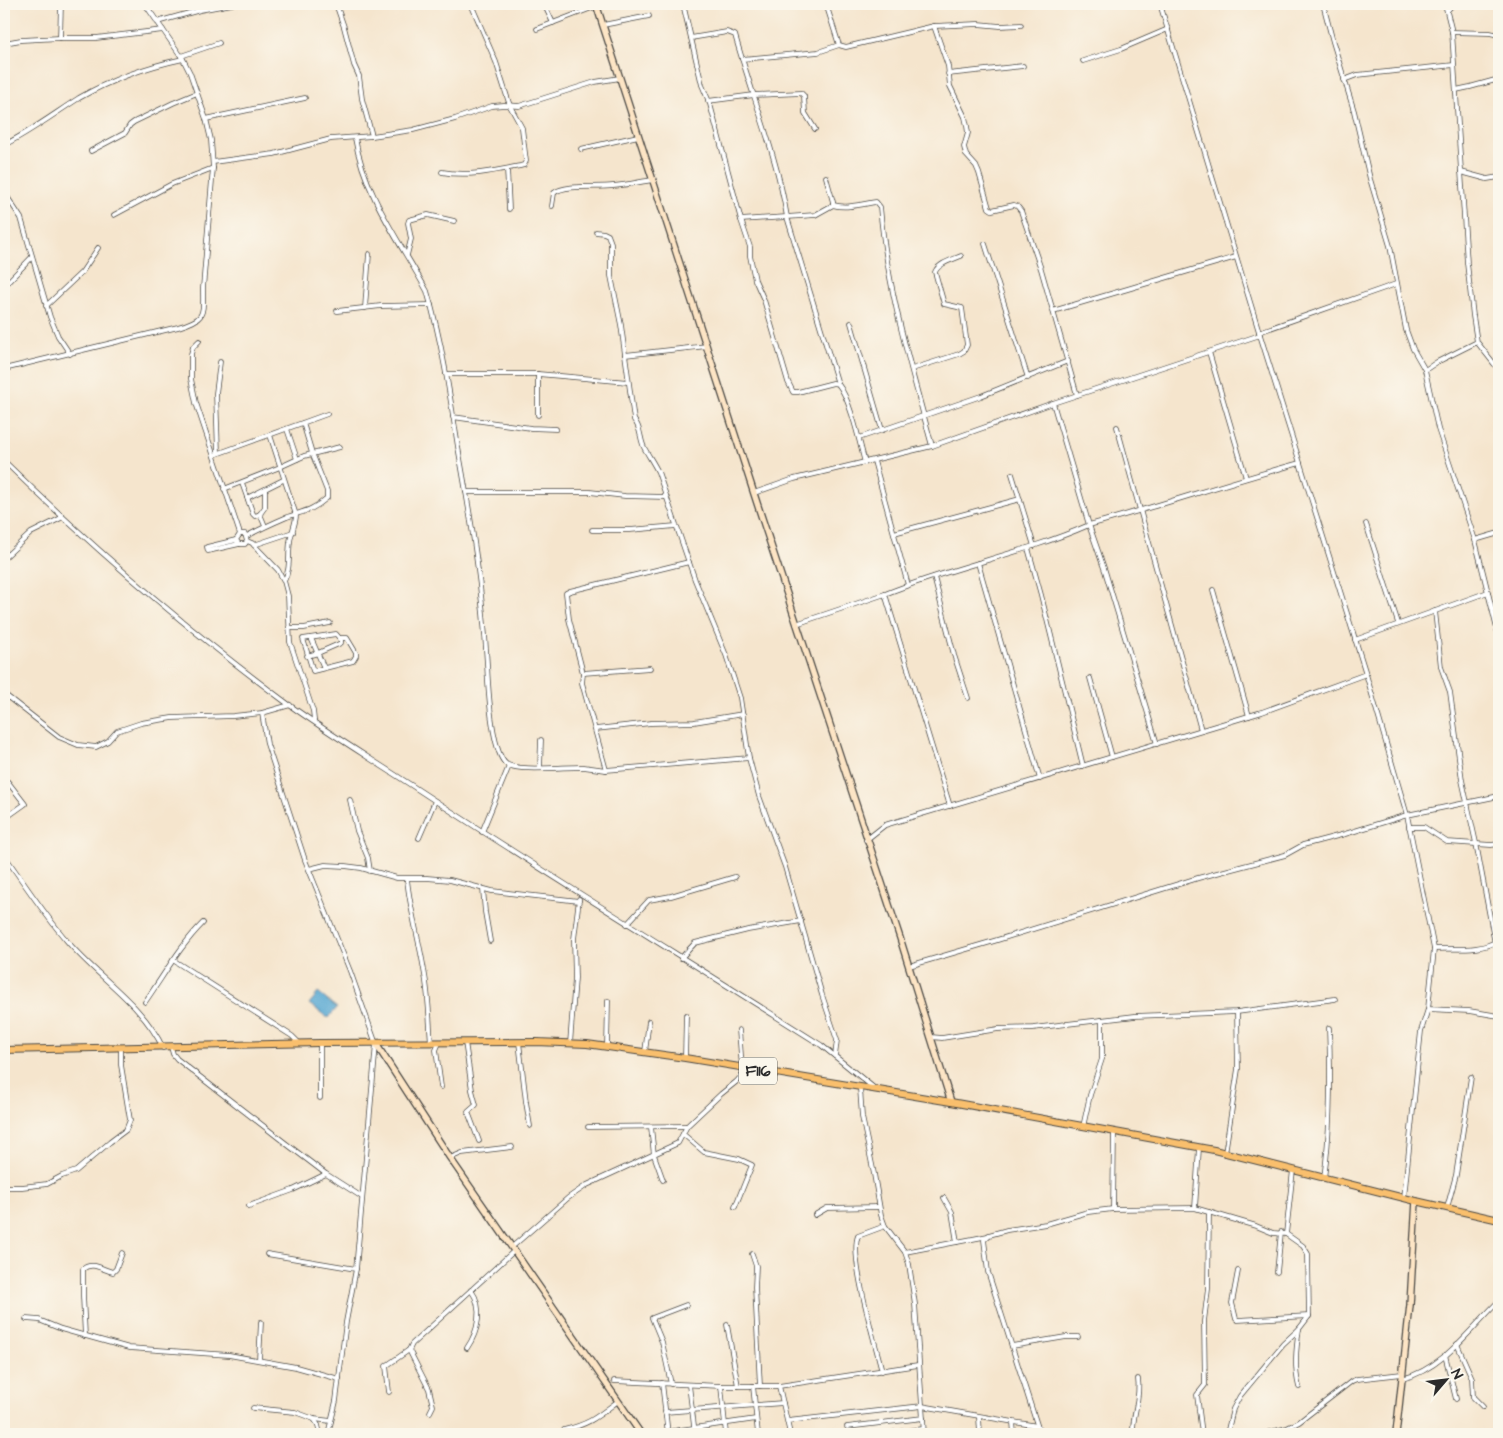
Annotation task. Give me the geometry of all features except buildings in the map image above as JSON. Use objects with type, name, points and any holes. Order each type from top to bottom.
[{"type":"main road","name":"F116","points":[[4,1050],[320,1043],[465,1042],[519,1042],[607,1046],[951,1102],[1225,1153],[1499,1220]]},
{"type":"street","points":[[60,38],[61,4]]},
{"type":"street","points":[[4,369],[178,327],[199,319],[203,305],[213,168],[206,119],[182,58],[145,4]]},
{"type":"street","points":[[158,22],[200,10],[232,4]]},
{"type":"street","points":[[336,4],[359,76],[362,99],[372,136]]},
{"type":"street","points":[[442,172],[456,175],[506,169],[524,164],[526,161],[522,128],[510,106],[496,62],[471,4]]},
{"type":"street","points":[[544,4],[553,22]]},
{"type":"street","points":[[683,4],[702,85],[750,247],[755,280],[764,300],[790,389],[793,392],[798,392],[832,383],[838,384]]},
{"type":"street","points":[[826,4],[838,45]]},
{"type":"street","points":[[1160,4],[1366,674],[1406,814],[1434,949],[1428,1009],[1420,1031],[1404,1198]]},
{"type":"street","points":[[1323,4],[1390,246],[1406,330],[1413,349],[1425,370],[1438,429],[1475,540],[1499,637]]},
{"type":"street","points":[[1445,4],[1452,32],[1467,263],[1477,342],[1499,370]]},
{"type":"street","points":[[1447,11],[1454,4]]},
{"type":"street","points":[[537,29],[596,5],[796,624],[833,732],[951,1102]]},
{"type":"street","points":[[603,25],[649,16]]},
{"type":"street","points":[[742,59],[818,52],[838,45],[846,47],[934,26],[1021,25]]},
{"type":"street","points":[[934,26],[948,66],[950,86],[965,117],[968,133],[964,147],[966,155],[976,166],[989,208],[992,210],[1014,205],[1020,211],[1030,236],[1077,395]]},
{"type":"street","points":[[1083,61],[1121,49],[1168,29]]},
{"type":"street","points":[[4,43],[22,40],[96,38],[163,30]]},
{"type":"street","points":[[691,38],[727,32],[735,35],[767,135],[787,217],[838,384],[859,438],[865,463]]},
{"type":"street","points":[[1452,32],[1499,35]]},
{"type":"street","points":[[4,145],[80,98],[119,77],[182,58],[219,43]]},
{"type":"street","points":[[1344,80],[1357,75],[1454,65]]},
{"type":"street","points":[[948,74],[1023,66]]},
{"type":"street","points":[[213,162],[274,154],[331,139],[372,136],[433,125],[492,106],[519,106],[595,82],[620,78]]},
{"type":"street","points":[[1456,90],[1470,88],[1499,79]]},
{"type":"street","points":[[708,101],[754,95],[801,93],[804,96],[805,113],[815,129]]},
{"type":"street","points":[[91,151],[125,133],[134,122],[173,103],[197,94]]},
{"type":"street","points":[[206,119],[305,98]]},
{"type":"street","points":[[581,148],[638,136]]},
{"type":"street","points":[[354,138],[370,190],[427,291],[432,305],[454,417],[476,558],[488,683],[496,740],[505,762],[509,766],[540,768],[584,767],[606,770],[750,758]]},
{"type":"street","points":[[114,215],[166,187],[213,168]]},
{"type":"street","points":[[506,169],[509,209]]},
{"type":"street","points":[[1461,172],[1487,179],[1499,177]]},
{"type":"street","points":[[826,178],[834,202],[833,205]]},
{"type":"street","points":[[552,206],[554,193],[557,190],[613,186],[652,180]]},
{"type":"street","points":[[4,192],[21,218],[46,306],[64,346],[70,354]]},
{"type":"street","points":[[741,220],[815,215],[833,205],[856,206],[876,202],[880,206],[886,254],[912,369],[932,446]]},
{"type":"street","points":[[407,256],[410,246],[409,220],[428,215],[454,221]]},
{"type":"street","points":[[596,232],[604,233],[610,238],[611,276],[634,420],[638,425],[644,449],[658,472],[688,562],[726,655],[740,698],[750,758],[759,796],[785,867],[837,1040],[835,1056]]},
{"type":"street","points":[[985,244],[1028,378]]},
{"type":"street","points":[[46,306],[82,272],[98,248]]},
{"type":"street","points":[[365,308],[369,254]]},
{"type":"street","points":[[912,369],[959,354],[964,351],[967,345],[962,308],[944,304],[935,272],[941,265],[961,256]]},
{"type":"street","points":[[1053,312],[1236,256]]},
{"type":"street","points":[[4,286],[32,257]]},
{"type":"street","points":[[754,494],[794,479],[932,446],[1052,403],[1209,352],[1396,284]]},
{"type":"street","points":[[336,311],[381,306],[432,305]]},
{"type":"street","points":[[851,323],[882,430]]},
{"type":"street","points":[[199,341],[193,347],[191,354],[191,379],[196,403],[216,454],[224,489],[240,534]]},
{"type":"street","points":[[1425,370],[1477,342]]},
{"type":"street","points":[[61,355],[64,346]]},
{"type":"street","points":[[625,355],[707,346]]},
{"type":"street","points":[[1209,352],[1246,478]]},
{"type":"street","points":[[859,438],[1028,378],[1068,361]]},
{"type":"street","points":[[216,454],[216,393],[220,362]]},
{"type":"street","points":[[446,374],[538,374],[628,382]]},
{"type":"street","points":[[538,374],[538,415]]},
{"type":"street","points":[[1052,403],[1157,744]]},
{"type":"street","points":[[216,454],[327,414]]},
{"type":"street","points":[[454,417],[556,430]]},
{"type":"street","points":[[240,534],[236,540],[208,549],[243,545],[247,539],[265,526],[312,509],[320,504],[328,495],[303,423]]},
{"type":"street","points":[[1117,427],[1201,730]]},
{"type":"street","points":[[287,429],[297,459]]},
{"type":"street","points":[[270,435],[283,480],[296,515],[290,540],[289,570],[284,581]]},
{"type":"street","points":[[224,489],[312,453],[340,447]]},
{"type":"street","points":[[4,461],[62,518],[165,606],[290,705],[482,832],[821,1045],[876,1090]]},
{"type":"street","points":[[874,461],[908,585]]},
{"type":"street","points":[[796,624],[908,585],[1034,546],[1089,525],[1300,463]]},
{"type":"street","points":[[1012,474],[1034,546]]},
{"type":"street","points":[[247,498],[283,480]]},
{"type":"street","points":[[242,483],[254,515],[260,514],[265,507],[265,490]]},
{"type":"street","points":[[466,492],[590,492],[625,496],[666,497]]},
{"type":"street","points":[[894,533],[1020,499]]},
{"type":"street","points":[[260,514],[265,526]]},
{"type":"street","points":[[4,558],[31,533],[62,518]]},
{"type":"street","points":[[1366,524],[1398,624]]},
{"type":"street","points":[[592,530],[630,530],[676,526]]},
{"type":"street","points":[[254,545],[293,532]]},
{"type":"street","points":[[1475,540],[1499,533]]},
{"type":"street","points":[[240,534],[244,534],[278,570],[284,581],[288,596],[290,642],[313,711],[314,721]]},
{"type":"street","points":[[236,540],[239,544]]},
{"type":"street","points":[[1028,548],[1042,595],[1083,766]]},
{"type":"street","points":[[606,770],[582,683],[583,672],[569,619],[566,593],[688,562]]},
{"type":"street","points":[[978,563],[1040,779]]},
{"type":"street","points":[[934,577],[954,655],[968,698]]},
{"type":"street","points":[[1213,590],[1250,716]]},
{"type":"street","points":[[1355,640],[1488,592]]},
{"type":"street","points":[[885,594],[950,806]]},
{"type":"street","points":[[1435,611],[1441,667],[1452,704],[1462,780],[1495,944]]},
{"type":"street","points":[[289,628],[304,628],[330,623]]},
{"type":"street","points":[[304,628],[324,668]]},
{"type":"street","points":[[336,634],[340,638],[348,638],[356,653],[355,658],[353,661],[313,671],[302,639],[309,639],[336,634]]},
{"type":"street","points":[[307,656],[341,643],[340,638]]},
{"type":"street","points":[[583,672],[650,668]]},
{"type":"street","points":[[866,840],[885,825],[1250,716],[1366,674]]},
{"type":"street","points":[[1090,678],[1112,757]]},
{"type":"street","points":[[4,694],[59,737],[78,745],[96,747],[108,741],[117,731],[141,723],[172,718],[225,717],[262,713],[290,705]]},
{"type":"street","points":[[262,713],[267,744],[276,775],[308,869],[350,971],[376,1044],[450,1158],[640,1434]]},
{"type":"street","points":[[596,729],[650,723],[694,722],[743,714]]},
{"type":"street","points":[[540,768],[542,740]]},
{"type":"street","points":[[482,832],[509,766]]},
{"type":"street","points":[[4,819],[25,804],[8,782]]},
{"type":"street","points":[[908,966],[1198,878],[1284,855],[1303,845],[1345,834],[1406,814],[1499,796]]},
{"type":"street","points":[[350,800],[357,831],[368,858],[370,871]]},
{"type":"street","points":[[419,838],[435,801]]},
{"type":"street","points":[[1409,827],[1424,827],[1447,842],[1499,844]]},
{"type":"street","points":[[4,854],[67,941],[95,970],[140,1011],[177,1058],[326,1174],[362,1198]]},
{"type":"street","points":[[308,869],[334,865],[361,868],[397,878],[450,880],[483,889],[523,896],[579,901]]},
{"type":"street","points":[[627,924],[649,900],[671,896],[735,877]]},
{"type":"street","points":[[406,878],[408,899],[424,969],[441,1088]]},
{"type":"street","points":[[483,889],[490,940]]},
{"type":"street","points":[[570,1044],[575,978],[574,939],[580,894]]},
{"type":"street","points":[[680,958],[695,943],[748,930],[801,921]]},
{"type":"street","points":[[145,1002],[193,933],[203,923]]},
{"type":"street","points":[[1434,949],[1477,948],[1495,944],[1499,940]]},
{"type":"street","points":[[174,960],[292,1036],[300,1044]]},
{"type":"street","points":[[931,1037],[942,1038],[998,1029],[1033,1028],[1135,1016],[1237,1012],[1334,999]]},
{"type":"street","points":[[607,1046],[608,1001]]},
{"type":"street","points":[[1428,1009],[1469,1010],[1499,1016]]},
{"type":"street","points":[[1225,1153],[1238,1070],[1237,1012]]},
{"type":"street","points":[[685,1058],[686,1015]]},
{"type":"street","points":[[1083,1127],[1090,1095],[1102,1059],[1102,1020]]},
{"type":"street","points":[[646,1052],[649,1021]]},
{"type":"street","points":[[1324,1178],[1328,1147],[1331,1091],[1329,1028]]},
{"type":"street","points":[[388,1392],[386,1366],[409,1350],[412,1344],[568,1198],[587,1185],[678,1143],[687,1126],[736,1082],[745,1069],[739,1030]]},
{"type":"street","points":[[465,1042],[476,1105],[468,1112],[479,1141]]},
{"type":"street","points":[[519,1042],[530,1126]]},
{"type":"street","points":[[320,1043],[320,1098]]},
{"type":"street","points":[[314,1419],[318,1425],[319,1434],[328,1432],[339,1379],[346,1322],[356,1269],[376,1044]]},
{"type":"street","points":[[4,1187],[47,1184],[76,1171],[126,1130],[130,1120],[120,1065],[121,1048]]},
{"type":"street","points":[[1447,1208],[1456,1175],[1471,1077]]},
{"type":"street","points":[[860,1088],[862,1117],[879,1207],[885,1226],[905,1252],[909,1264],[915,1304],[924,1434]]},
{"type":"street","points":[[588,1127],[687,1126]]},
{"type":"street","points":[[651,1127],[654,1155],[663,1180]]},
{"type":"street","points":[[1113,1209],[1114,1133]]},
{"type":"street","points":[[683,1134],[704,1152],[739,1159],[752,1166],[735,1207]]},
{"type":"street","points":[[450,1158],[462,1154],[512,1147]]},
{"type":"street","points":[[1195,1208],[1199,1148]]},
{"type":"street","points":[[1286,1234],[1293,1170]]},
{"type":"street","points":[[249,1206],[293,1190],[326,1174]]},
{"type":"street","points":[[944,1198],[952,1212],[957,1242]]},
{"type":"street","points":[[1396,1434],[1410,1304],[1416,1201]]},
{"type":"street","points":[[815,1215],[827,1208],[879,1207]]},
{"type":"street","points":[[905,1252],[988,1236],[1007,1230],[1046,1224],[1082,1213],[1113,1209],[1195,1208],[1273,1233],[1281,1232],[1286,1234],[1304,1246],[1308,1254],[1308,1316],[1299,1330],[1282,1344],[1240,1396],[1233,1409],[1227,1434]]},
{"type":"street","points":[[1202,1434],[1197,1395],[1205,1385],[1204,1322],[1208,1289],[1209,1212]]},
{"type":"street","points":[[882,1371],[857,1264],[856,1241],[858,1236],[885,1226]]},
{"type":"street","points":[[1276,1272],[1281,1232]]},
{"type":"street","points":[[988,1236],[984,1240],[988,1272],[1040,1434]]},
{"type":"street","points":[[86,1336],[82,1296],[84,1269],[92,1265],[113,1272],[122,1253]]},
{"type":"street","points":[[267,1254],[356,1269]]},
{"type":"street","points":[[752,1254],[756,1266],[755,1287],[760,1386]]},
{"type":"street","points":[[1238,1271],[1232,1303],[1238,1320],[1308,1316]]},
{"type":"street","points":[[467,1348],[474,1338],[479,1319],[471,1290]]},
{"type":"street","points":[[1262,1434],[1287,1428],[1299,1422],[1357,1379],[1419,1374],[1445,1355],[1499,1301]]},
{"type":"street","points":[[671,1384],[662,1342],[652,1318],[686,1305]]},
{"type":"street","points":[[26,1319],[39,1320],[129,1348],[229,1355],[259,1360],[339,1379]]},
{"type":"street","points":[[259,1360],[261,1322]]},
{"type":"street","points":[[727,1325],[738,1386]]},
{"type":"street","points":[[1298,1387],[1295,1352],[1299,1330]]},
{"type":"street","points":[[1012,1346],[1066,1337],[1078,1337]]},
{"type":"street","points":[[1457,1344],[1472,1378],[1474,1396],[1483,1407]]},
{"type":"street","points":[[409,1350],[429,1389],[433,1406],[430,1412]]},
{"type":"street","points":[[1445,1355],[1456,1399]]},
{"type":"street","points":[[614,1381],[721,1386],[780,1386],[918,1365]]},
{"type":"street","points":[[1133,1434],[1133,1418],[1138,1404],[1138,1379]]},
{"type":"street","points":[[662,1383],[666,1434],[756,1419]]},
{"type":"street","points":[[689,1385],[695,1434]]},
{"type":"street","points":[[721,1386],[726,1434]]},
{"type":"street","points":[[754,1386],[758,1434]]},
{"type":"street","points":[[780,1386],[790,1434]]},
{"type":"street","points":[[563,1434],[564,1430],[584,1425],[594,1420],[618,1401]]},
{"type":"street","points":[[664,1412],[783,1403]]},
{"type":"street","points":[[788,1421],[922,1406],[1037,1426]]},
{"type":"street","points":[[253,1408],[295,1412],[314,1419],[331,1421]]},
{"type":"street","points":[[979,1417],[980,1434]]},
{"type":"street","points":[[847,1427],[923,1418]]},
{"type":"street","points":[[1013,1422],[1014,1434]]},
{"type":"street","points":[[882,1434],[923,1428]]},
{"type":"water","points":[[318,993],[337,1008],[328,1018],[309,1004]]}]
